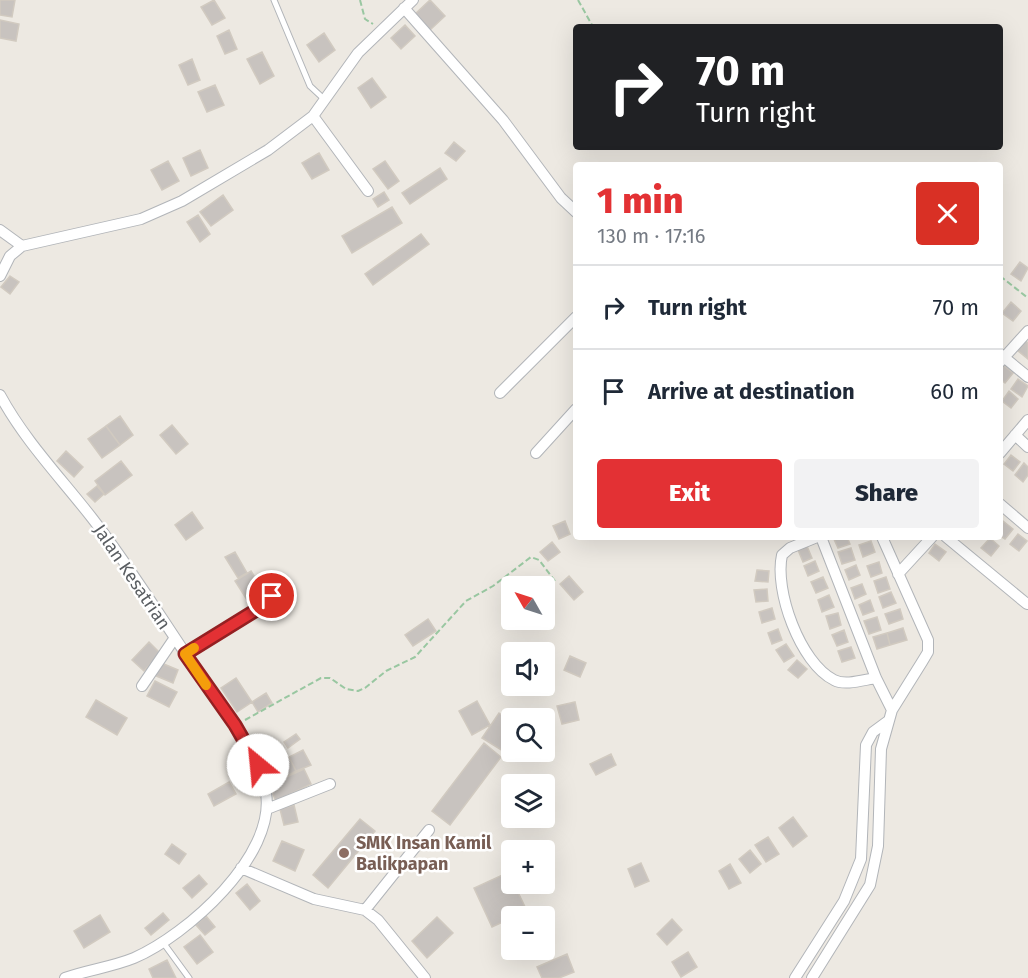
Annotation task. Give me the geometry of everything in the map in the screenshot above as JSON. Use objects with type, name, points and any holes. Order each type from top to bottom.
[{"type":"street","points":[[0,276],[10,256],[22,246],[116,227],[155,213],[182,201],[268,150],[313,116],[345,69],[413,0]]},
{"type":"street","points":[[404,8],[503,120],[561,198],[573,209]]},
{"type":"street","points":[[313,116],[368,190]]},
{"type":"street","points":[[0,230],[22,246]]},
{"type":"street","points":[[500,393],[573,320]]},
{"type":"street","points":[[1003,357],[1028,331]]},
{"type":"street","points":[[1003,359],[1028,377]]},
{"type":"street","name":"Jalan Kesatrian","points":[[0,395],[16,423],[48,468],[91,517],[124,562],[174,639],[235,725],[258,765],[266,792],[267,808],[256,846],[241,868],[195,917],[162,942],[134,958],[65,978]]},
{"type":"street","points":[[536,453],[573,412]]},
{"type":"street","points":[[1003,449],[1028,420]]},
{"type":"street","points":[[1015,435],[1028,447]]},
{"type":"street","points":[[1003,507],[1028,528]]},
{"type":"street","points":[[811,540],[790,548],[782,555],[780,584],[787,612],[813,661],[829,676],[844,682],[876,678]]},
{"type":"street","points":[[820,540],[876,678],[892,710]]},
{"type":"street","points":[[812,978],[866,893],[873,876],[878,846],[881,749],[892,710],[928,652],[928,640],[883,540]]},
{"type":"street","points":[[898,574],[929,540]]},
{"type":"street","points":[[950,540],[1028,604]]},
{"type":"street","points":[[185,654],[261,607],[272,596]]},
{"type":"street","points":[[142,686],[174,639]]},
{"type":"street","points":[[795,978],[855,878],[861,859],[866,745],[873,732],[888,721]]},
{"type":"street","points":[[267,808],[330,784]]},
{"type":"street","points":[[365,910],[429,830]]},
{"type":"street","points":[[241,868],[314,899],[365,910],[378,920],[425,978]]},
{"type":"lane","points":[[274,0],[310,86],[325,100]]},
{"type":"lane","points":[[162,942],[189,978]]},
{"type":"path","points":[[360,0],[367,21],[385,27]]},
{"type":"path","points":[[578,0],[591,24]]},
{"type":"path","points":[[1003,278],[1028,298]]},
{"type":"path","points":[[506,576],[531,557],[539,560],[551,576]]},
{"type":"path","points":[[235,725],[321,678],[330,678],[351,690],[365,688],[395,666],[415,657],[466,601],[501,580]]},
{"type":"building","points":[[0,0],[15,0],[12,17],[0,15]]},
{"type":"building","points":[[214,0],[225,18],[212,25],[201,7]]},
{"type":"building","points":[[430,0],[445,16],[430,30],[415,14]]},
{"type":"building","points":[[0,20],[19,24],[16,41],[0,38]]},
{"type":"building","points":[[405,25],[415,36],[401,49],[391,38]]},
{"type":"building","points":[[229,30],[237,49],[225,54],[217,36]]},
{"type":"building","points":[[324,33],[335,50],[319,62],[307,45]]},
{"type":"building","points":[[262,52],[274,76],[260,84],[247,59]]},
{"type":"building","points":[[192,59],[200,80],[188,85],[179,65]]},
{"type":"building","points":[[372,78],[386,97],[371,108],[358,88]]},
{"type":"building","points":[[215,85],[224,105],[207,112],[198,92]]},
{"type":"building","points":[[454,142],[465,151],[456,161],[445,153]]},
{"type":"building","points":[[200,150],[208,168],[191,176],[183,158]]},
{"type":"building","points":[[319,153],[329,170],[312,179],[302,163]]},
{"type":"building","points":[[168,161],[179,181],[162,190],[151,170]]},
{"type":"building","points":[[385,161],[399,181],[388,189],[373,169]]},
{"type":"building","points":[[440,168],[447,179],[410,204],[402,193]]},
{"type":"building","points":[[384,192],[389,200],[378,207],[373,199]]},
{"type":"building","points":[[223,195],[233,210],[211,226],[200,212]]},
{"type":"building","points":[[392,207],[402,223],[352,253],[342,236]]},
{"type":"building","points":[[198,215],[210,234],[200,242],[187,222]]},
{"type":"building","points":[[421,234],[429,244],[373,285],[365,274]]},
{"type":"building","points":[[1020,262],[1028,268],[1021,281],[1011,274]]},
{"type":"building","points":[[10,276],[19,282],[10,294],[1,287]]},
{"type":"building","points":[[1011,302],[1021,311],[1013,321],[1003,312]]},
{"type":"building","points":[[1025,340],[1028,343],[1028,359],[1017,350]]},
{"type":"building","points":[[1003,365],[1013,373],[1005,383],[1003,381]]},
{"type":"building","points":[[1018,379],[1028,386],[1022,397],[1011,389]]},
{"type":"building","points":[[1009,391],[1018,399],[1011,408],[1003,400]]},
{"type":"building","points":[[120,416],[133,435],[120,445],[106,426]]},
{"type":"building","points":[[172,425],[188,444],[176,454],[160,435]]},
{"type":"building","points":[[106,426],[120,445],[102,458],[88,439]]},
{"type":"building","points":[[66,451],[83,467],[74,477],[57,461]]},
{"type":"building","points":[[1011,455],[1020,462],[1013,471],[1004,464]]},
{"type":"building","points":[[121,461],[132,475],[105,495],[95,481]]},
{"type":"building","points":[[1024,463],[1028,467],[1028,475],[1023,482],[1015,475]]},
{"type":"building","points":[[97,486],[104,494],[95,502],[87,494]]},
{"type":"building","points":[[192,512],[203,528],[186,540],[175,525]]},
{"type":"building","points":[[565,521],[570,534],[559,539],[553,526]]},
{"type":"building","points":[[1003,521],[1013,529],[1005,539],[1003,538]]},
{"type":"building","points":[[1018,534],[1027,541],[1019,551],[1010,544]]},
{"type":"building","points":[[834,540],[848,540],[850,544],[838,548]]},
{"type":"building","points":[[988,540],[992,540],[999,546],[991,556],[981,548]]},
{"type":"building","points":[[871,541],[875,552],[863,557],[859,545]]},
{"type":"building","points":[[552,542],[560,552],[548,561],[540,552]]},
{"type":"building","points":[[935,544],[946,552],[939,561],[929,553]]},
{"type":"building","points":[[807,546],[812,558],[803,562],[798,550]]},
{"type":"building","points":[[851,548],[855,560],[842,564],[838,552]]},
{"type":"building","points":[[235,552],[247,573],[238,578],[225,557]]},
{"type":"building","points":[[815,561],[819,571],[808,576],[804,566]]},
{"type":"building","points":[[879,562],[882,573],[871,577],[867,566]]},
{"type":"building","points":[[856,565],[860,575],[849,580],[845,570]]},
{"type":"building","points":[[757,570],[769,571],[768,582],[755,581]]},
{"type":"building","points":[[251,571],[265,593],[249,603],[235,581]]},
{"type":"building","points":[[569,576],[583,592],[574,600],[560,584]]},
{"type":"building","points":[[823,577],[828,588],[816,593],[811,582]]},
{"type":"building","points":[[886,577],[890,589],[878,593],[874,581]]},
{"type":"building","points":[[862,584],[866,594],[855,599],[851,588]]},
{"type":"building","points":[[767,589],[768,601],[756,602],[754,590]]},
{"type":"building","points":[[891,592],[896,603],[883,608],[879,597]]},
{"type":"building","points":[[829,595],[834,607],[822,612],[818,600]]},
{"type":"building","points":[[870,600],[874,611],[863,615],[859,605]]},
{"type":"building","points":[[772,608],[775,619],[762,623],[759,612]]},
{"type":"building","points":[[900,609],[903,619],[889,624],[885,614]]},
{"type":"building","points":[[838,613],[841,625],[830,629],[826,616]]},
{"type":"building","points":[[877,617],[881,630],[869,634],[864,621]]},
{"type":"building","points":[[428,619],[436,631],[413,646],[405,635]]},
{"type":"building","points":[[903,628],[907,640],[890,645],[887,633]]},
{"type":"building","points":[[778,629],[782,640],[772,644],[768,633]]},
{"type":"building","points":[[844,630],[848,642],[837,646],[832,635]]},
{"type":"building","points":[[887,633],[890,645],[877,649],[873,637]]},
{"type":"building","points":[[149,642],[160,653],[144,671],[132,660]]},
{"type":"building","points":[[786,644],[794,656],[784,662],[776,650]]},
{"type":"building","points":[[851,647],[855,658],[842,662],[838,651]]},
{"type":"building","points":[[570,656],[586,663],[580,677],[564,670]]},
{"type":"building","points":[[797,660],[807,669],[798,678],[788,670]]},
{"type":"building","points":[[159,662],[178,670],[173,683],[154,675]]},
{"type":"building","points":[[236,678],[252,702],[237,712],[221,688]]},
{"type":"building","points":[[155,681],[177,692],[169,707],[147,696]]},
{"type":"building","points":[[266,693],[272,703],[258,712],[252,702]]},
{"type":"building","points":[[96,700],[127,718],[117,735],[86,717]]},
{"type":"building","points":[[477,701],[490,725],[472,735],[459,711]]},
{"type":"building","points":[[575,702],[579,720],[562,724],[557,706]]},
{"type":"building","points":[[499,713],[501,714],[501,750],[482,738]]},
{"type":"building","points":[[296,734],[300,739],[288,748],[284,742]]},
{"type":"building","points":[[276,741],[281,751],[266,759],[261,749]]},
{"type":"building","points":[[484,743],[501,757],[450,825],[432,811]]},
{"type":"building","points":[[303,750],[311,765],[296,771],[289,757]]},
{"type":"building","points":[[611,754],[616,765],[596,775],[590,764]]},
{"type":"building","points":[[289,757],[296,771],[283,778],[275,763]]},
{"type":"building","points":[[304,769],[311,784],[276,801],[269,785]]},
{"type":"building","points":[[229,782],[236,794],[214,806],[208,794]]},
{"type":"building","points":[[294,805],[298,822],[284,825],[280,809]]},
{"type":"building","points":[[793,817],[807,836],[793,847],[779,828]]},
{"type":"building","name":"SMK Insan Kamil Balikpapan","points":[[360,819],[375,831],[328,888],[313,875]]},
{"type":"building","points":[[768,837],[779,854],[766,862],[755,845]]},
{"type":"building","points":[[282,841],[304,850],[295,871],[273,861]]},
{"type":"building","points":[[172,844],[186,854],[179,864],[165,854]]},
{"type":"building","points":[[750,850],[761,864],[750,873],[739,859]]},
{"type":"building","points":[[641,863],[649,881],[635,887],[628,869]]},
{"type":"building","points":[[730,864],[741,883],[729,889],[719,871]]},
{"type":"building","points":[[199,875],[207,884],[192,898],[183,888]]},
{"type":"building","points":[[501,876],[501,894],[519,894],[525,906],[501,906],[501,923],[492,927],[474,888]]},
{"type":"building","points":[[247,884],[260,901],[250,910],[236,893]]},
{"type":"building","points":[[163,913],[169,920],[151,935],[145,928]]},
{"type":"building","points":[[100,915],[110,932],[84,948],[74,931]]},
{"type":"building","points":[[206,916],[215,927],[205,935],[196,925]]},
{"type":"building","points":[[437,917],[453,933],[427,958],[412,941]]},
{"type":"building","points":[[672,919],[682,930],[667,945],[657,934]]},
{"type":"building","points":[[200,935],[213,952],[197,964],[184,947]]},
{"type":"building","points":[[688,952],[697,967],[681,977],[672,962]]},
{"type":"building","points":[[567,954],[574,972],[559,978],[542,978],[537,967]]},
{"type":"building","points":[[167,960],[176,978],[153,978],[149,969]]},
{"type":"slow traffic","points":[[194,648],[185,654],[206,685]]},
{"type":"place","name":"SMK Insan Kamil Balikpapan","points":[[344,853]]},
{"type":"route","points":[[258,765],[235,725],[185,654],[241,621],[272,596]]}]
